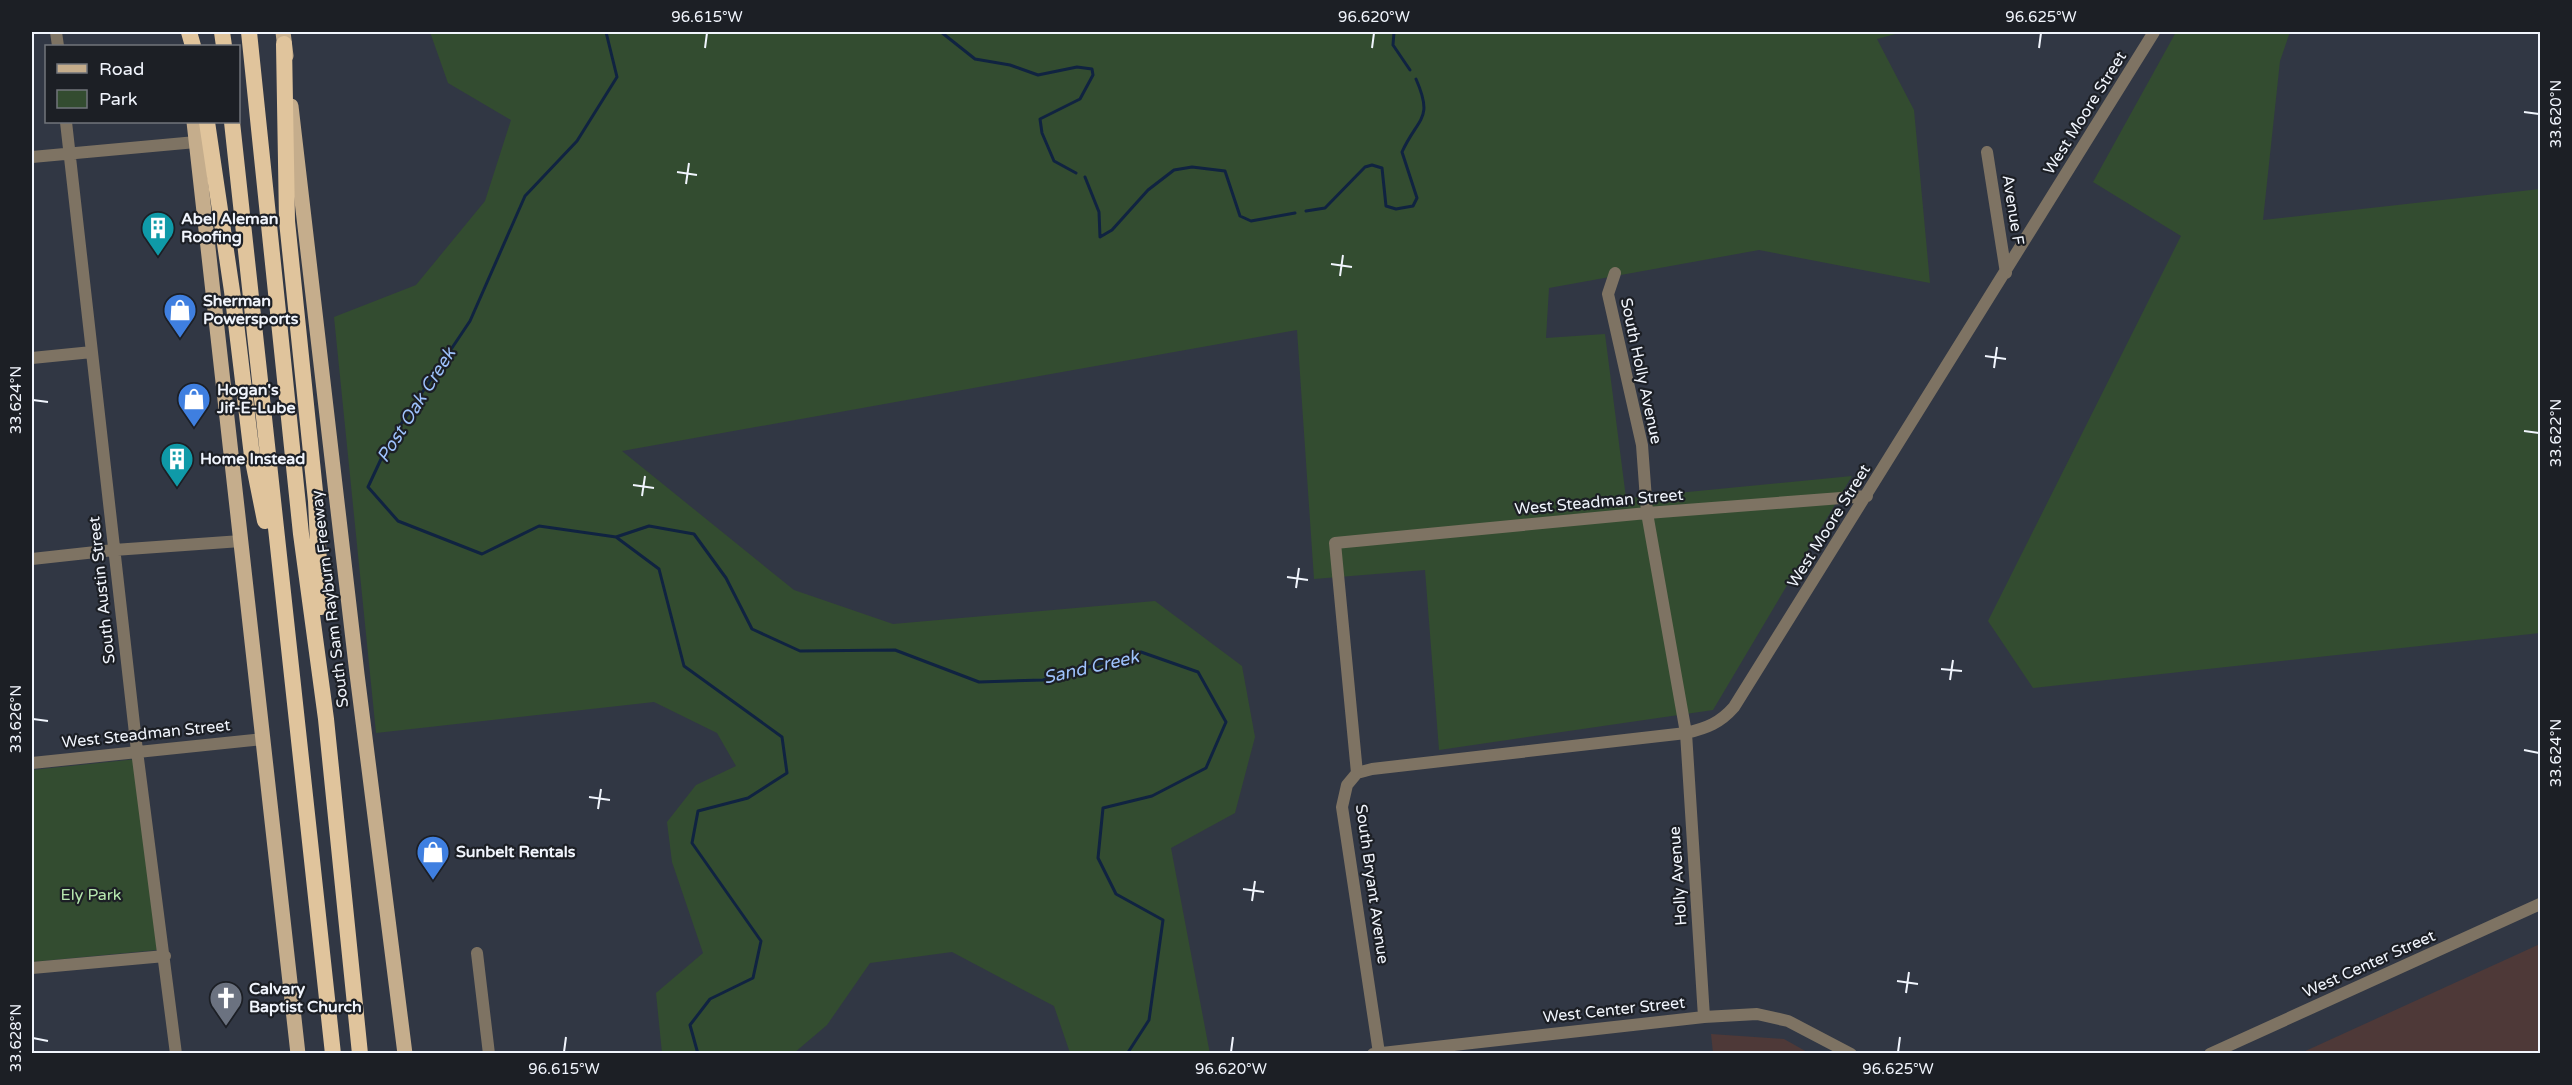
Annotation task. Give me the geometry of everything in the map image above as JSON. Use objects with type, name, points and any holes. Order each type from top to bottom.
[{"type":"highway","name":"South Sam Rayburn Freeway","points":[[249,32],[300,522],[326,719],[360,1053]]},
{"type":"highway","points":[[284,38],[287,220],[316,501],[326,719]]},
{"type":"highway","points":[[207,123],[233,298],[252,456],[286,628]]},
{"type":"highway","points":[[232,123],[333,1053]]},
{"type":"main road","name":"South Sam Rayburn Freeway","points":[[284,38],[358,686],[405,1053]]},
{"type":"main road","points":[[194,123],[298,1053]]},
{"type":"street","name":"West Moore Street","points":[[1357,773],[1372,769],[1686,733],[1711,727],[1723,719],[1734,706],[1867,496],[2154,32]]},
{"type":"street","name":"South Austin Street","points":[[66,123],[137,751],[176,1053]]},
{"type":"street","points":[[32,158],[196,142]]},
{"type":"street","name":"Avenue F","points":[[1987,152],[2006,273]]},
{"type":"street","name":"South Holly Avenue","points":[[1615,273],[1608,294],[1642,446],[1647,513],[1686,733]]},
{"type":"street","points":[[32,358],[92,352]]},
{"type":"street","name":"West Steadman Street","points":[[1357,773],[1335,543],[1647,513],[1867,496]]},
{"type":"street","points":[[32,559],[114,550],[241,541]]},
{"type":"street","name":"Holly Avenue","points":[[1686,733],[1704,1017]]},
{"type":"street","name":"West Steadman Street","points":[[32,763],[263,739]]},
{"type":"street","name":"South Bryant Avenue","points":[[1357,773],[1347,784],[1342,807],[1379,1053]]},
{"type":"street","name":"West Center Street","points":[[2210,1053],[2541,904]]},
{"type":"street","points":[[477,953],[489,1053]]},
{"type":"street","points":[[32,968],[165,956]]},
{"type":"street","name":"West Center Street","points":[[1373,1053],[1448,1049],[1704,1017],[1757,1014],[1788,1021],[1851,1053]]},
{"type":"shaded area","points":[[2540,944],[2540,1053],[2301,1053]]},
{"type":"shaded area","points":[[1711,1034],[1784,1039],[1809,1053],[1713,1053]]},
{"type":"green space","points":[[430,32],[1903,32],[1877,39],[1914,110],[1930,283],[1759,250],[1549,288],[1546,338],[1605,334],[1626,498],[1852,476],[1713,710],[1439,750],[1425,570],[1314,579],[1297,330],[622,451],[794,590],[893,624],[1155,601],[1242,666],[1255,737],[1235,813],[1171,848],[1210,1054],[1070,1053],[1054,1006],[952,952],[870,963],[827,1025],[794,1053],[662,1053],[656,993],[703,953],[672,862],[667,822],[696,785],[736,766],[717,733],[654,702],[376,733],[334,317],[416,285],[485,201],[511,120],[448,83]]},
{"type":"green space","points":[[2176,32],[2290,32],[2280,61],[2263,220],[2540,189],[2540,633],[2033,688],[1988,621],[2181,236],[2093,182]]},
{"type":"green space","name":"Ely Park","points":[[137,759],[157,950],[32,962],[32,770]]},
{"type":"waterway","name":"Post Oak Creek","points":[[606,32],[617,77],[577,141],[525,196],[470,321],[389,442],[368,487],[398,521],[482,554],[539,526],[616,537],[659,569],[684,666],[782,737],[787,773],[748,798],[698,811],[692,843],[761,941],[753,978],[710,999],[690,1025],[698,1054]]},
{"type":"waterway","points":[[941,32],[975,59],[1010,65],[1038,75],[1077,67],[1092,69],[1093,75],[1080,99],[1040,119],[1042,133],[1054,161],[1076,173]]},
{"type":"waterway","points":[[1394,32],[1393,45],[1410,70]]},
{"type":"waterway","points":[[1306,211],[1325,208],[1365,167],[1372,165],[1382,168],[1386,206],[1396,209],[1413,206],[1417,198],[1402,152],[1424,111],[1424,103],[1416,79]]},
{"type":"waterway","points":[[1085,177],[1099,212],[1100,237],[1112,230],[1148,190],[1174,170],[1192,167],[1225,171],[1240,216],[1251,221],[1295,213]]},
{"type":"waterway","name":"Sand Creek","points":[[616,537],[649,526],[694,534],[726,578],[752,629],[800,651],[895,650],[979,682],[1043,680],[1141,652],[1198,672],[1226,722],[1206,768],[1152,796],[1103,808],[1098,858],[1116,894],[1163,920],[1149,1020],[1127,1054]]},
{"type":"place","name":"Abel Aleman Roofing","points":[[158,257]]},
{"type":"place","name":"Sherman Powersports","points":[[180,339]]},
{"type":"place","name":"Hogan's Jif-E-Lube","points":[[194,428]]},
{"type":"place","name":"Home Instead","points":[[177,488]]},
{"type":"place","name":"Sunbelt Rentals","points":[[433,881]]},
{"type":"place","name":"Calvary Baptist Church","points":[[226,1027]]}]
